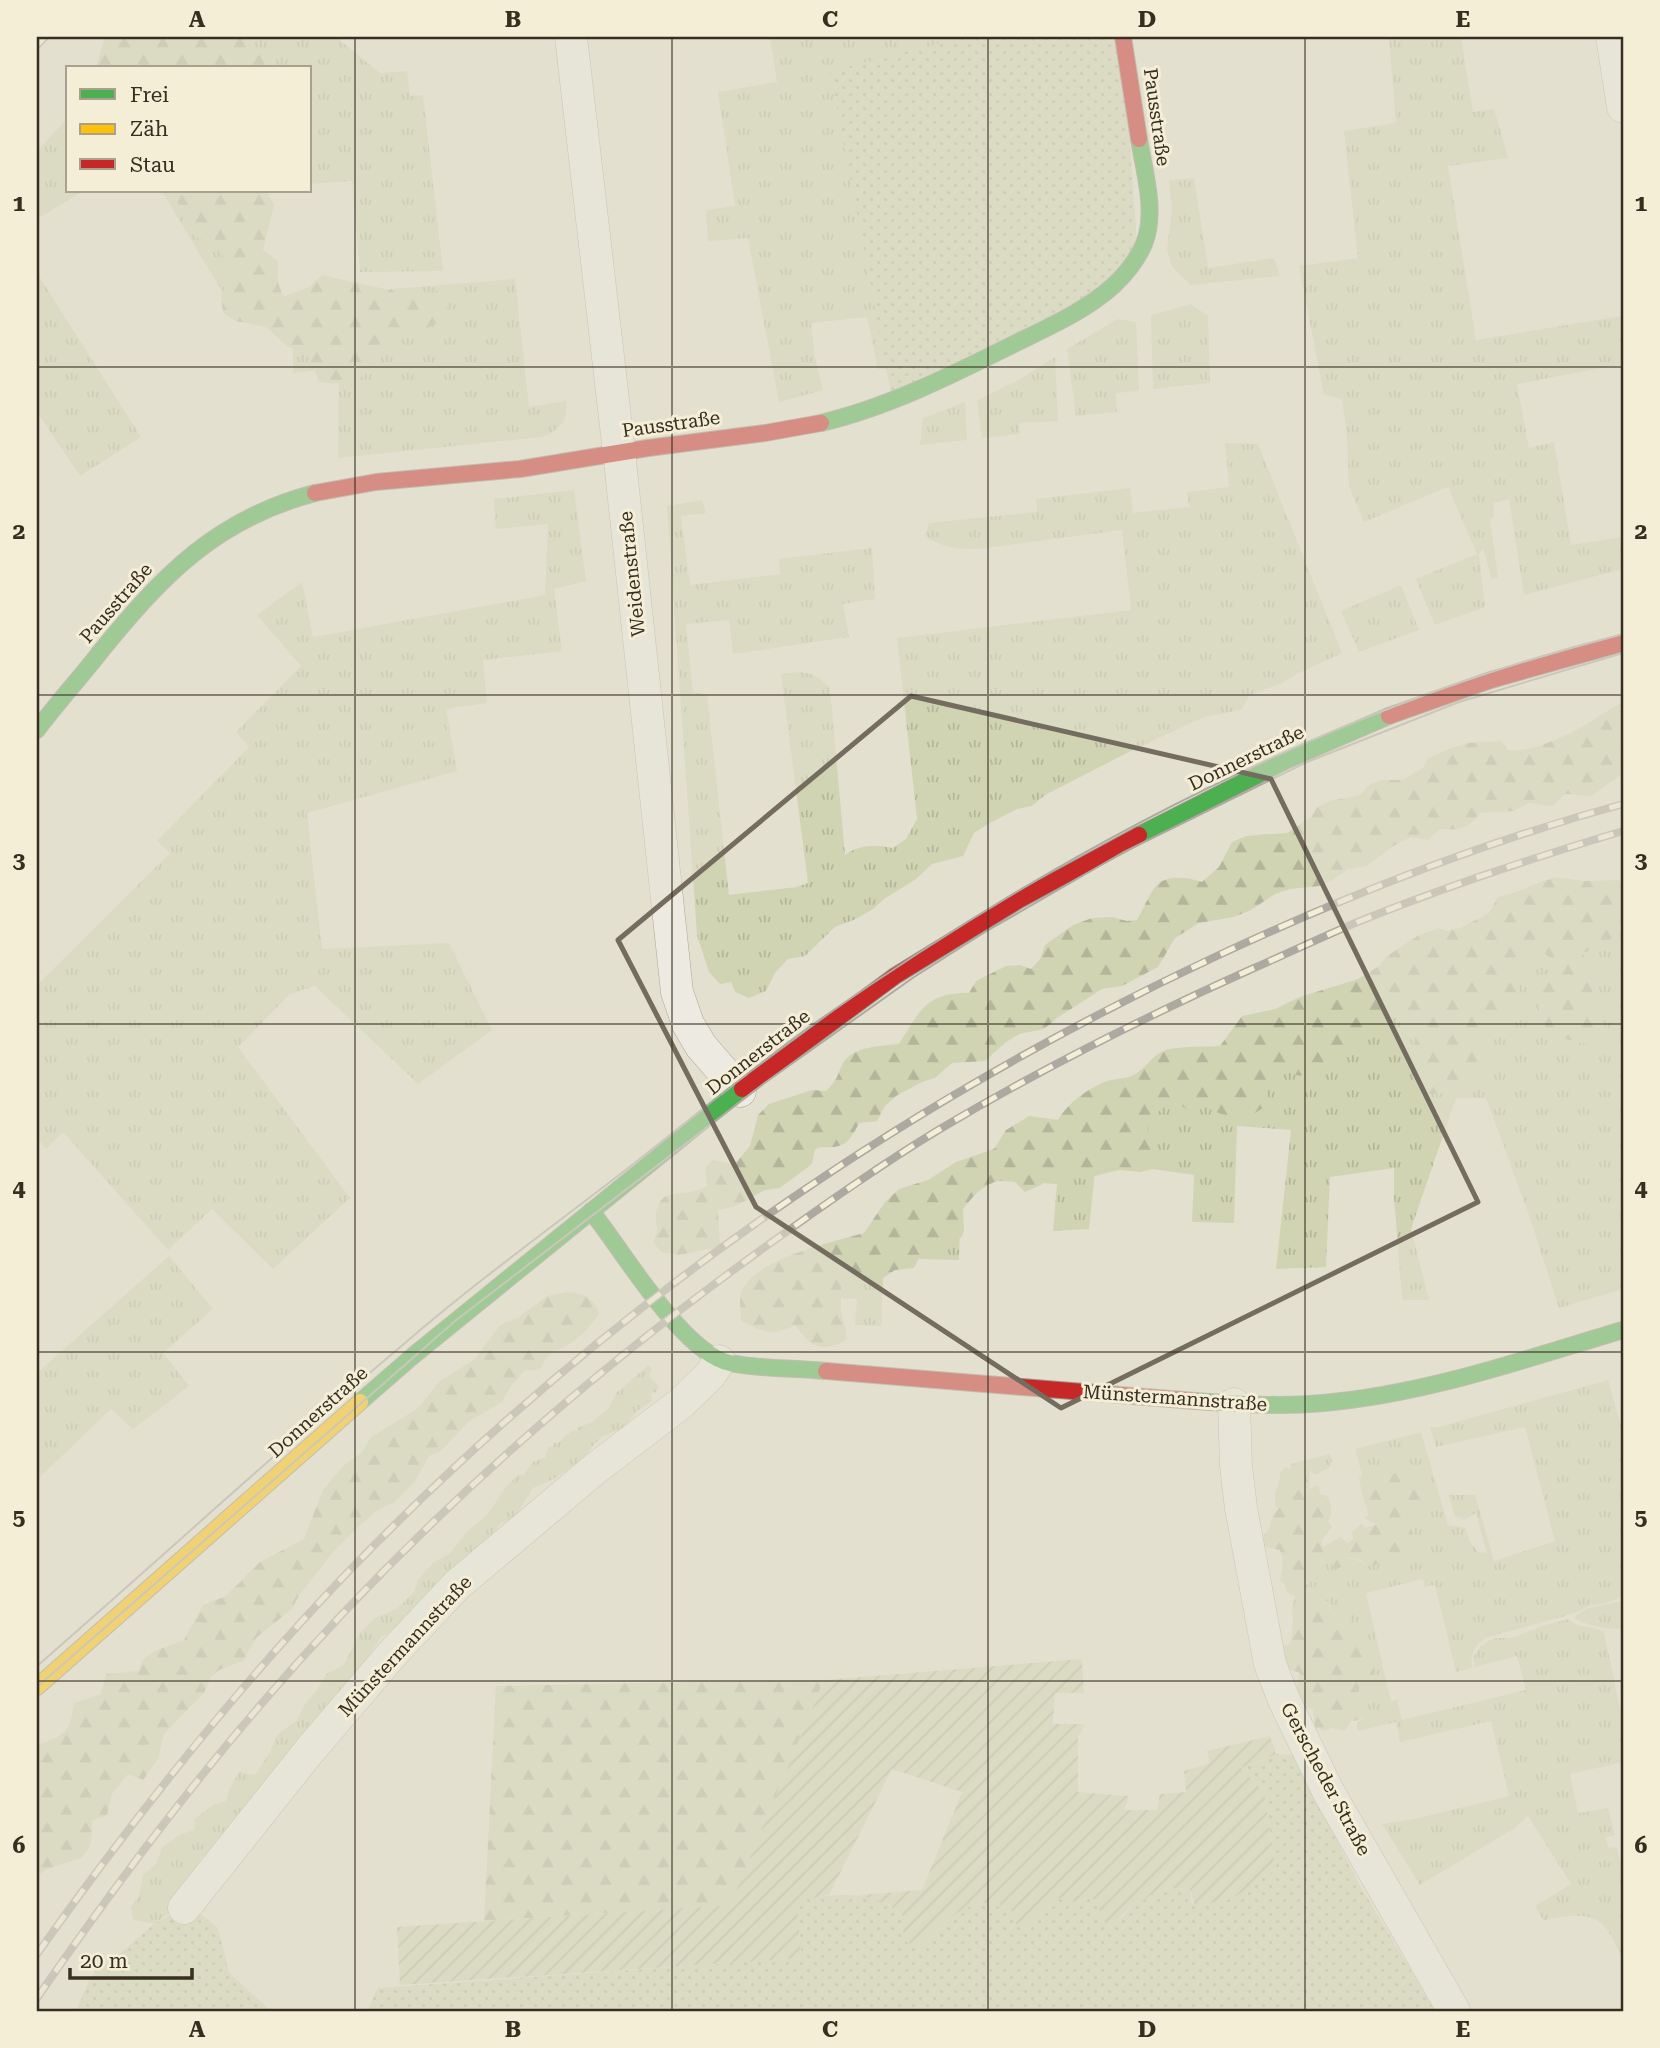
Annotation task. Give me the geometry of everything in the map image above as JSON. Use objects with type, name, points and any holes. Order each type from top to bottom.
[{"type":"street","name":"Weidenstraße","points":[[570,37],[619,452],[677,992],[688,1024],[701,1046],[740,1091]]},
{"type":"street","name":"Pausstraße","points":[[37,730],[139,603],[166,576],[211,540],[256,513],[300,497],[351,487],[505,470],[825,421],[878,406],[933,383],[1051,326],[1118,283],[1135,263],[1146,239],[1148,205],[1123,37]]},
{"type":"street","points":[[1612,37],[1623,107]]},
{"type":"street","name":"Donnerstraße","points":[[37,1687],[414,1355],[740,1091],[895,976],[1019,900],[1165,821],[1285,761],[1404,709],[1490,680],[1623,643]]},
{"type":"street","points":[[591,1211],[683,1330],[719,1361]]},
{"type":"street","name":"Münstermannstraße","points":[[184,1908],[310,1750],[393,1653],[457,1585],[596,1468],[680,1404],[710,1375],[719,1361],[1234,1404],[1327,1403],[1466,1375],[1623,1330]]},
{"type":"street","name":"Gerscheder Straße","points":[[1234,1404],[1236,1466],[1241,1508],[1270,1664],[1283,1700],[1328,1791],[1454,2011]]},
{"type":"highlighted area","points":[[911,696],[1271,779],[1478,1202],[1061,1408],[756,1207],[618,940]]},
{"type":"green space","points":[[105,37],[251,37],[266,66],[97,66]]},
{"type":"green space","points":[[240,37],[336,37],[380,73],[407,71],[410,96],[423,95],[443,271],[360,272],[352,181],[312,184],[312,66],[242,66]]},
{"type":"green space","points":[[770,37],[1094,37],[902,368],[878,369],[867,317],[811,323],[823,390],[779,402],[748,238],[708,241],[706,210],[735,206],[718,92],[777,82]]},
{"type":"green space","points":[[964,37],[1122,37],[1139,270],[892,398],[830,71]]},
{"type":"green space","points":[[1389,37],[1461,37],[1473,112],[1494,109],[1508,158],[1448,166],[1476,340],[1622,316],[1623,364],[1517,384],[1529,448],[1554,442],[1571,545],[1623,537],[1623,569],[1524,595],[1509,499],[1493,503],[1494,517],[1490,519],[1498,577],[1492,579],[1483,549],[1479,554],[1485,607],[1435,625],[1416,579],[1477,554],[1448,487],[1364,522],[1349,486],[1342,399],[1324,395],[1299,266],[1358,258],[1344,131],[1396,123]]},
{"type":"green space","points":[[66,120],[66,192],[81,192],[37,219],[37,151]]},
{"type":"green space","points":[[1194,178],[1208,268],[1274,258],[1280,276],[1191,285],[1172,267],[1167,249],[1172,210],[1169,180]]},
{"type":"green space","points":[[163,192],[207,192],[247,239],[233,310]]},
{"type":"green space","points":[[175,192],[268,192],[274,205],[263,250],[278,261],[278,282],[283,297],[309,287],[322,275],[394,291],[397,303],[444,289],[449,302],[443,320],[393,341],[372,369],[359,378],[344,383],[319,382],[309,356],[287,346],[266,327],[235,321],[223,313],[221,295],[228,281],[230,265],[216,247],[191,234]]},
{"type":"green space","points":[[37,273],[141,437],[80,476],[37,412]]},
{"type":"green space","points":[[515,279],[529,407],[566,401],[566,414],[562,424],[542,437],[338,458],[339,368],[293,373],[293,297]]},
{"type":"green space","points":[[1191,304],[1208,316],[1210,383],[1153,389],[1151,315]]},
{"type":"green space","points":[[1118,319],[1136,322],[1139,391],[1116,393],[1117,412],[1076,416],[1067,349]]},
{"type":"green space","points":[[1055,357],[1058,421],[1019,423],[1020,434],[982,438],[977,400],[1017,381]]},
{"type":"green space","points":[[965,402],[967,440],[920,445],[923,418]]},
{"type":"green space","points":[[1225,443],[1258,444],[1342,653],[1249,696],[1241,710],[1204,717],[1045,795],[1032,806],[1017,809],[988,824],[974,833],[963,856],[932,864],[916,879],[873,909],[835,927],[805,956],[788,959],[775,973],[766,991],[749,998],[735,992],[731,982],[720,984],[709,972],[697,935],[667,506],[702,500],[706,513],[681,516],[690,585],[780,574],[779,559],[872,548],[875,599],[843,604],[849,637],[733,654],[729,620],[686,624],[693,692],[707,695],[729,895],[796,887],[808,883],[781,674],[808,673],[830,688],[845,855],[867,846],[892,848],[906,839],[917,819],[897,638],[1131,610],[1122,530],[972,549],[951,547],[931,540],[925,536],[929,523],[1037,512],[1036,499],[1130,488],[1133,513],[1189,507],[1187,492],[1229,487]]},
{"type":"green space","points":[[574,490],[586,581],[554,589],[562,651],[483,660],[487,703],[446,709],[457,771],[307,813],[322,949],[449,943],[492,1030],[418,1084],[315,986],[290,994],[238,1047],[350,1198],[273,1269],[212,1209],[168,1250],[63,1132],[46,1149],[37,1138],[37,985],[170,853],[157,841],[249,747],[236,732],[301,666],[257,615],[302,582],[313,637],[545,595],[548,524],[496,529],[494,499]]},
{"type":"green space","points":[[1401,585],[1419,630],[1359,652],[1341,611]]},
{"type":"green space","points":[[1623,703],[1623,773],[1592,796],[1565,794],[1552,806],[1529,803],[1514,811],[1480,813],[1467,826],[1440,829],[1428,840],[1411,837],[1393,846],[1367,866],[1348,869],[1319,886],[1290,889],[1275,894],[1251,910],[1234,917],[1199,923],[1175,938],[1158,967],[1122,986],[1102,989],[1044,1029],[1019,1034],[985,1061],[952,1063],[935,1078],[896,1096],[885,1106],[877,1121],[859,1123],[843,1145],[815,1149],[812,1164],[780,1188],[765,1190],[734,1207],[718,1210],[720,1247],[679,1255],[661,1252],[653,1242],[657,1230],[656,1214],[664,1197],[707,1186],[705,1169],[712,1160],[735,1164],[750,1146],[758,1115],[769,1104],[812,1090],[826,1091],[848,1057],[868,1048],[899,1044],[919,1013],[933,1000],[969,993],[976,981],[1006,966],[1020,965],[1031,969],[1040,959],[1045,945],[1073,925],[1092,918],[1137,920],[1157,885],[1173,878],[1202,882],[1219,867],[1232,842],[1246,836],[1287,833],[1311,817],[1317,807],[1330,801],[1360,795],[1369,785],[1382,780],[1402,780],[1423,768],[1428,758],[1448,749],[1468,743],[1501,741],[1508,750],[1542,745],[1564,736]]},
{"type":"green space","points":[[1557,877],[1583,881],[1623,880],[1623,928],[1605,943],[1583,953],[1586,966],[1598,983],[1592,991],[1591,1008],[1605,1026],[1599,1037],[1590,1045],[1557,1035],[1542,1020],[1540,1001],[1554,961],[1540,950],[1521,970],[1519,999],[1507,1020],[1491,1022],[1485,1034],[1482,1049],[1489,1066],[1481,1082],[1450,1094],[1428,1094],[1412,1074],[1409,1062],[1417,1027],[1399,1018],[1359,1046],[1300,1076],[1275,1069],[1266,1086],[1269,1104],[1246,1119],[1221,1114],[1206,1107],[1190,1112],[1173,1099],[1150,1119],[1146,1137],[1158,1153],[1157,1168],[1140,1172],[1119,1170],[1083,1179],[1066,1174],[1051,1174],[1041,1185],[1025,1192],[1011,1178],[989,1185],[978,1192],[963,1209],[962,1237],[950,1243],[925,1247],[914,1268],[895,1270],[880,1280],[855,1279],[841,1287],[841,1312],[846,1340],[829,1347],[816,1346],[795,1325],[768,1332],[741,1321],[741,1294],[748,1282],[760,1271],[814,1247],[864,1233],[885,1202],[899,1189],[928,1180],[956,1162],[994,1149],[1006,1130],[1029,1116],[1058,1120],[1066,1108],[1084,1093],[1104,1082],[1135,1074],[1164,1051],[1182,1047],[1220,1046],[1242,1016],[1275,1009],[1300,997],[1358,979],[1419,935],[1439,928],[1447,931],[1460,928],[1489,913],[1498,897]]},
{"type":"green space","points":[[1623,917],[1623,1289],[1559,1308],[1528,1212],[1486,1098],[1456,1098],[1411,1229],[1429,1300],[1402,1300],[1394,1168],[1330,1177],[1326,1267],[1276,1269],[1291,1130],[1237,1126],[1234,1223],[1192,1222],[1194,1175],[1096,1161],[1089,1229],[1053,1231],[1057,1184],[961,1179],[959,1260],[884,1258],[881,1326],[855,1325],[857,1299],[833,1298],[811,1284],[963,1166],[1086,1133],[1324,1017],[1528,940]]},
{"type":"green space","points":[[169,1256],[213,1309],[163,1353],[189,1386],[133,1429],[111,1409],[37,1480],[37,1373]]},
{"type":"green space","points":[[568,1292],[584,1295],[595,1304],[599,1314],[588,1328],[571,1343],[546,1358],[540,1368],[524,1371],[502,1402],[468,1422],[442,1450],[429,1456],[415,1481],[395,1502],[376,1511],[334,1551],[298,1597],[292,1609],[256,1638],[243,1661],[219,1670],[211,1677],[204,1693],[164,1734],[158,1759],[143,1780],[128,1774],[112,1794],[107,1815],[92,1821],[91,1841],[85,1854],[81,1858],[47,1869],[37,1876],[37,1745],[64,1732],[68,1727],[74,1703],[101,1694],[106,1674],[139,1671],[141,1664],[150,1654],[184,1640],[203,1605],[226,1596],[260,1562],[304,1539],[323,1490],[344,1465],[361,1453],[371,1437],[417,1409],[440,1381],[474,1360],[500,1325],[519,1317],[547,1296]]},
{"type":"green space","points":[[649,1365],[652,1370],[649,1377],[659,1386],[656,1392],[651,1394],[652,1401],[637,1411],[623,1428],[601,1437],[589,1450],[588,1455],[554,1479],[533,1488],[514,1518],[500,1524],[482,1548],[473,1593],[442,1619],[400,1628],[381,1637],[319,1736],[316,1770],[293,1784],[286,1805],[234,1841],[201,1857],[198,1876],[170,1913],[154,1924],[133,1920],[131,1907],[139,1896],[143,1875],[156,1864],[162,1848],[179,1835],[194,1830],[195,1819],[211,1806],[226,1801],[239,1772],[255,1775],[277,1735],[297,1720],[326,1674],[344,1665],[359,1634],[375,1618],[398,1608],[414,1592],[418,1580],[433,1563],[449,1554],[467,1532],[487,1515],[506,1487],[518,1475],[524,1475],[532,1462],[545,1458],[549,1446],[552,1448],[554,1443],[558,1443],[573,1430],[577,1431],[577,1428],[592,1422],[608,1409],[617,1392]]},
{"type":"green space","points":[[1608,1380],[1623,1433],[1623,1596],[1572,1614],[1488,1637],[1474,1650],[1472,1658],[1472,1668],[1456,1672],[1435,1585],[1425,1587],[1423,1579],[1366,1593],[1391,1702],[1397,1699],[1402,1720],[1526,1690],[1517,1656],[1475,1667],[1473,1657],[1481,1646],[1490,1640],[1512,1638],[1569,1619],[1578,1625],[1604,1632],[1623,1723],[1623,1762],[1570,1774],[1578,1813],[1608,1808],[1615,1835],[1605,1838],[1609,1848],[1617,1847],[1623,1875],[1623,1959],[1599,1921],[1572,1916],[1544,1921],[1535,1906],[1571,1884],[1528,1816],[1513,1829],[1420,1885],[1382,1824],[1419,1818],[1509,1796],[1491,1721],[1400,1742],[1396,1722],[1357,1731],[1358,1721],[1364,1718],[1357,1695],[1360,1685],[1368,1683],[1372,1669],[1364,1662],[1366,1654],[1353,1633],[1351,1619],[1330,1614],[1329,1601],[1316,1601],[1312,1595],[1308,1607],[1293,1620],[1295,1597],[1287,1592],[1280,1580],[1282,1569],[1288,1575],[1321,1562],[1345,1558],[1367,1566],[1396,1555],[1403,1549],[1399,1525],[1428,1503],[1414,1483],[1402,1476],[1386,1474],[1377,1474],[1363,1499],[1359,1478],[1362,1475],[1355,1449],[1421,1432],[1448,1525],[1466,1528],[1469,1540],[1478,1552],[1487,1553],[1476,1513],[1464,1520],[1455,1516],[1448,1495],[1475,1495],[1494,1561],[1555,1541],[1525,1427],[1436,1447],[1430,1427],[1439,1427]]},
{"type":"green space","points":[[1330,1454],[1332,1461],[1329,1468],[1315,1475],[1310,1470],[1309,1488],[1277,1509],[1276,1492],[1280,1473],[1285,1467],[1290,1469],[1291,1464]]},
{"type":"green space","points":[[1399,1465],[1408,1465],[1411,1471],[1422,1475],[1417,1484],[1428,1503],[1419,1515],[1405,1518],[1400,1525],[1410,1530],[1414,1538],[1411,1548],[1385,1562],[1367,1566],[1361,1560],[1349,1557],[1343,1566],[1334,1570],[1330,1561],[1321,1562],[1317,1579],[1300,1588],[1290,1584],[1288,1575],[1282,1569],[1280,1550],[1263,1546],[1262,1536],[1268,1532],[1273,1516],[1284,1504],[1278,1498],[1298,1487],[1302,1492],[1318,1485],[1321,1495],[1326,1495],[1331,1508],[1328,1521],[1332,1527],[1321,1541],[1323,1547],[1340,1537],[1347,1543],[1353,1539],[1352,1532],[1361,1524],[1365,1528],[1376,1525],[1365,1518],[1368,1515],[1363,1499],[1377,1474],[1395,1474]]},
{"type":"green space","points":[[1311,1594],[1316,1601],[1329,1601],[1330,1614],[1336,1616],[1343,1613],[1351,1619],[1353,1633],[1360,1630],[1366,1638],[1362,1645],[1366,1654],[1364,1662],[1372,1669],[1376,1678],[1374,1684],[1360,1685],[1358,1695],[1367,1702],[1365,1713],[1359,1720],[1351,1721],[1345,1731],[1332,1728],[1324,1731],[1315,1727],[1313,1710],[1301,1710],[1297,1687],[1300,1673],[1283,1667],[1283,1646],[1291,1643],[1293,1620],[1308,1607]]},
{"type":"green space","points":[[1623,1601],[1623,1628],[1597,1627],[1574,1617],[1588,1608]]},
{"type":"green space","points":[[1082,1659],[1084,1693],[1055,1693],[1053,1724],[1085,1724],[1078,1737],[1078,1792],[1129,1796],[1124,1810],[1157,1810],[1160,1794],[1186,1792],[1184,1771],[1210,1763],[1207,1751],[1270,1736],[1276,1754],[1241,1768],[1264,1792],[1276,1870],[1233,1898],[1195,1907],[1190,1889],[1158,1891],[1144,1901],[1134,1903],[1113,1925],[1104,1922],[1095,1900],[1088,1898],[1078,1902],[1058,1898],[1035,1916],[1029,1926],[1020,1928],[1013,1919],[1011,1908],[989,1903],[979,1904],[950,1918],[920,1948],[904,1941],[902,1915],[888,1904],[859,1895],[922,1890],[962,1792],[892,1769],[829,1895],[797,1901],[801,1958],[400,1985],[397,1927],[730,1905],[824,1680]]},
{"type":"green space","points":[[824,1680],[730,1905],[484,1921],[496,1686]]},
{"type":"green space","points":[[1276,1754],[1294,1755],[1358,1882],[1435,2011],[367,2011],[378,1988],[801,1958],[797,1900],[810,1898],[852,1895],[878,1900],[904,1918],[920,1948],[950,1918],[979,1904],[994,1903],[1011,1908],[1013,1919],[1029,1926],[1035,1916],[1058,1898],[1078,1902],[1088,1898],[1095,1900],[1104,1922],[1122,1918],[1134,1903],[1142,1902],[1162,1890],[1190,1889],[1191,1901],[1195,1907],[1233,1898],[1276,1869],[1264,1792],[1241,1768]]},
{"type":"green space","points":[[184,1908],[201,1914],[218,1928],[229,1973],[271,2011],[76,2011],[98,1967],[109,1963],[154,1924]]},
{"type":"tram line","points":[[37,1666],[312,1423],[461,1297],[773,1053],[914,956],[1009,896],[1106,841],[1205,789],[1307,742],[1410,700],[1516,664],[1623,634]]},
{"type":"tram line","points":[[37,1687],[455,1321],[766,1082],[914,977],[985,932],[1122,853],[1307,762],[1459,702],[1623,653]]},
{"type":"railway","points":[[37,45],[45,37]]},
{"type":"railway","points":[[37,1954],[109,1855],[185,1758],[264,1664],[347,1573],[443,1478],[543,1389],[647,1304],[755,1224],[866,1149],[981,1079],[1098,1015],[1219,955],[1418,871],[1520,835],[1623,804]]},
{"type":"railway","points":[[37,1998],[116,1887],[228,1744],[375,1580],[436,1519],[566,1402],[633,1347],[772,1242],[918,1142],[1017,1085],[1134,1024],[1365,919],[1493,872],[1623,831]]},
{"type":"traffic: fast","points":[[821,423],[895,399],[942,379],[1064,319],[1113,286],[1135,261],[1148,232],[1148,192],[1139,139]]},
{"type":"traffic: fast","points":[[37,730],[124,623],[170,574],[194,553],[249,518],[280,504],[315,493]]},
{"type":"traffic: fast","points":[[1139,835],[1285,761],[1389,716]]},
{"type":"traffic: fast","points":[[360,1402],[414,1355],[742,1089]]},
{"type":"traffic: fast","points":[[591,1211],[673,1321],[712,1355],[741,1365],[826,1371]]},
{"type":"traffic: fast","points":[[1195,1401],[1291,1405],[1400,1392],[1475,1374],[1623,1330]]},
{"type":"traffic: slow","points":[[37,1687],[360,1402]]},
{"type":"traffic: jam","points":[[1123,37],[1139,139]]},
{"type":"traffic: jam","points":[[315,493],[376,482],[520,469],[821,423]]},
{"type":"traffic: jam","points":[[1389,716],[1491,680],[1623,643]]},
{"type":"traffic: jam","points":[[742,1089],[895,976],[1019,900],[1139,835]]},
{"type":"traffic: jam","points":[[826,1371],[1195,1401]]}]
